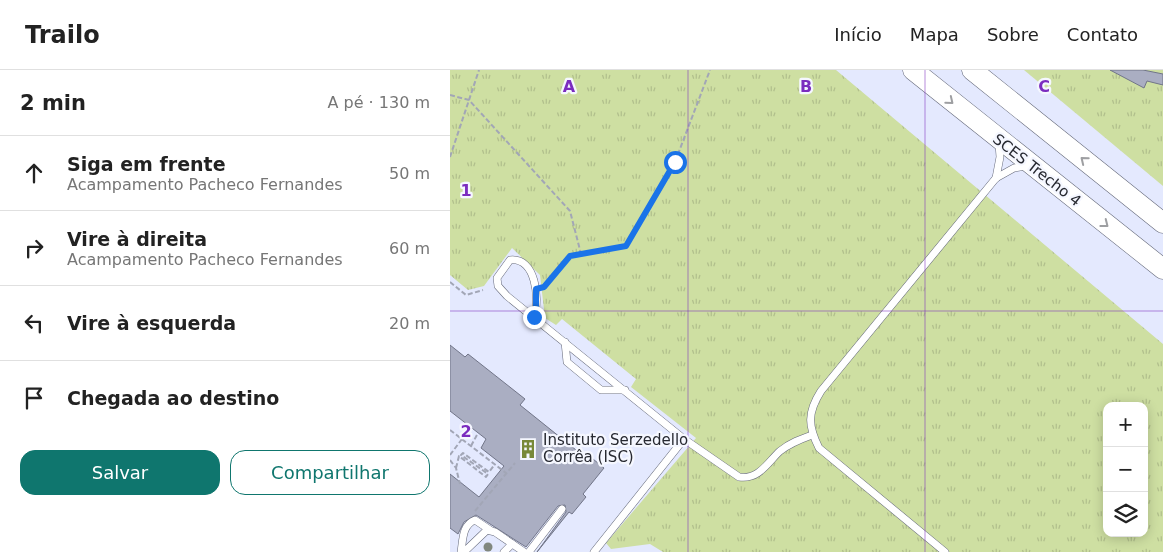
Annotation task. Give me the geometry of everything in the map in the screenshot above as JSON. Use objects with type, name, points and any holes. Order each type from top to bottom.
[{"type":"main road","name":"SCES Trecho 4","points":[[912,70],[1163,269]]},
{"type":"main road","points":[[972,70],[1163,223]]},
{"type":"lane","points":[[996,178],[1000,158],[997,138]]},
{"type":"lane","points":[[946,552],[818,448],[812,435],[810,420],[812,405],[821,391],[996,178],[1014,168],[1032,167]]},
{"type":"lane","points":[[534,317],[536,289],[532,275],[525,264],[517,260],[510,260],[497,278],[498,286],[507,296],[626,390],[684,439],[732,473],[747,478],[768,466],[780,451],[794,442],[812,435]]},
{"type":"lane","points":[[565,342],[567,362],[602,390],[626,390]]},
{"type":"lane","points":[[594,552],[684,439]]},
{"type":"lane","points":[[529,552],[562,509]]},
{"type":"lane","points":[[463,552],[466,528],[475,520],[524,552]]},
{"type":"lane","points":[[463,552],[484,531],[490,530]]},
{"type":"lane","points":[[504,552],[512,544]]},
{"type":"path","points":[[450,157],[479,70]]},
{"type":"path","points":[[536,289],[544,287],[570,256],[626,246],[675,162],[710,70]]},
{"type":"path","points":[[450,95],[469,100],[570,211],[581,254]]},
{"type":"path","points":[[450,282],[466,295],[483,290]]},
{"type":"path","points":[[450,430],[506,473]]},
{"type":"path","points":[[471,446],[478,434]]},
{"type":"path","points":[[450,455],[462,439]]},
{"type":"path","points":[[456,468],[458,456],[486,477],[488,474],[461,455],[463,453],[489,472],[495,464]]},
{"type":"path","points":[[450,460],[456,468],[460,484]]},
{"type":"path","points":[[466,528],[463,526],[514,463]]},
{"type":"green space","points":[[450,70],[836,70],[1163,344],[1163,552],[663,552],[650,544],[611,549],[606,543],[696,438],[631,387],[636,379],[562,319],[556,325],[545,318],[540,275],[512,248],[484,286],[468,290],[450,275]]},
{"type":"green space","points":[[1024,70],[1163,70],[1163,186]]},
{"type":"building","points":[[1110,70],[1143,70],[1163,74],[1163,85],[1147,81],[1144,88]]},
{"type":"building","name":"Instituto Serzedello Corrêa (ISC)","points":[[450,345],[465,357],[468,354],[525,399],[520,405],[591,462],[593,459],[604,468],[583,494],[586,497],[572,514],[569,512],[537,552],[566,512],[565,505],[558,506],[526,547],[476,515],[464,522],[458,534],[450,528],[450,474],[479,497],[504,466],[481,448],[486,439],[450,411]]},
{"type":"place","name":"Instituto Serzedello Corrêa (ISC)","points":[[528,449]]},
{"type":"route","points":[[534,317],[536,289],[544,287],[570,256],[626,246],[675,162]]}]
